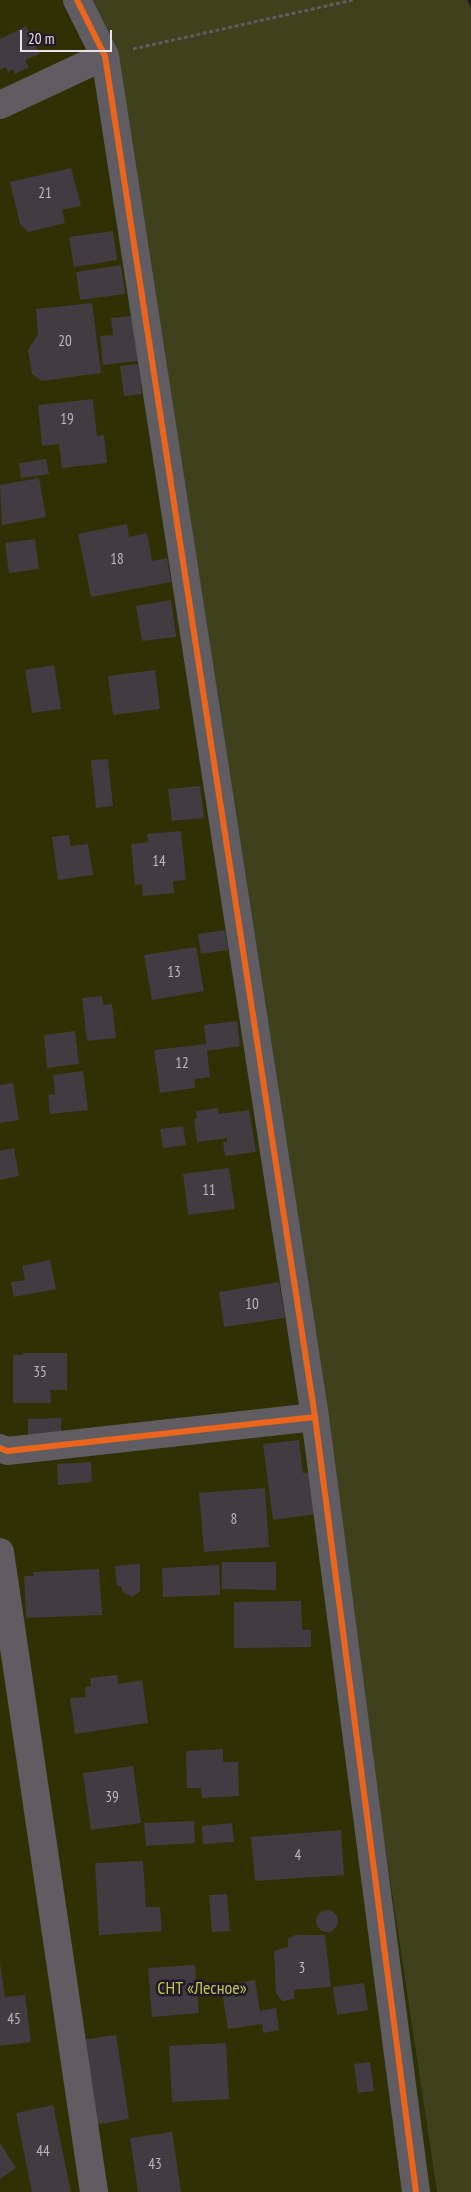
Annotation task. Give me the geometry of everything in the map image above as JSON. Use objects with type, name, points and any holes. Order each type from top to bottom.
[{"type":"street","points":[[77,0],[105,56],[315,1417],[416,2192]]},
{"type":"street","points":[[0,105],[105,56]]},
{"type":"street","points":[[0,1448],[7,1451],[315,1417]]},
{"type":"street","points":[[0,1552],[94,2192]]},
{"type":"path","points":[[105,56],[353,0]]},
{"type":"green space","name":"СНТ «Лесное»","points":[[0,0],[79,0],[120,85],[437,2192],[0,2192]]},
{"type":"green space","points":[[79,0],[467,0],[471,8],[471,2192],[437,2192],[120,85]]},
{"type":"building","points":[[26,26],[40,54],[25,60],[29,67],[15,74],[13,69],[8,72],[6,67],[0,70],[0,39]]},
{"type":"building","points":[[71,168],[81,206],[62,210],[65,223],[28,232],[20,224],[10,182]]},
{"type":"building","points":[[113,231],[117,260],[74,267],[69,237]]},
{"type":"building","points":[[121,265],[125,294],[80,300],[76,272]]},
{"type":"building","points":[[92,303],[101,373],[42,381],[32,374],[28,350],[38,334],[36,309]]},
{"type":"building","points":[[133,316],[138,361],[103,365],[100,336],[113,335],[111,318]]},
{"type":"building","points":[[138,364],[142,394],[124,396],[120,366]]},
{"type":"building","points":[[93,399],[97,436],[104,435],[107,463],[62,468],[59,444],[42,446],[38,405]]},
{"type":"building","points":[[46,459],[49,474],[21,478],[19,463]]},
{"type":"building","points":[[39,478],[46,517],[2,525],[0,485]]},
{"type":"building","points":[[127,524],[129,537],[147,533],[152,561],[167,558],[171,582],[91,597],[78,534]]},
{"type":"building","points":[[35,539],[39,569],[9,573],[5,543]]},
{"type":"building","points":[[171,600],[176,637],[142,641],[136,606]]},
{"type":"building","points":[[54,665],[61,709],[32,713],[25,670]]},
{"type":"building","points":[[155,670],[160,709],[113,715],[108,676]]},
{"type":"building","points":[[108,759],[113,806],[96,808],[91,760]]},
{"type":"building","points":[[200,786],[204,818],[172,821],[168,789]]},
{"type":"building","points":[[181,831],[186,880],[173,881],[174,893],[143,896],[142,884],[135,885],[131,844],[148,842],[147,834]]},
{"type":"building","points":[[69,835],[70,846],[88,844],[93,875],[58,880],[52,837]]},
{"type":"building","points":[[225,930],[228,950],[201,954],[198,934]]},
{"type":"building","points":[[196,947],[204,991],[152,1000],[144,955]]},
{"type":"building","points":[[102,996],[103,1005],[112,1004],[116,1038],[87,1041],[82,998]]},
{"type":"building","points":[[237,1021],[240,1046],[207,1051],[210,1077],[194,1079],[195,1088],[160,1093],[154,1050],[206,1044],[204,1025]]},
{"type":"building","points":[[75,1031],[79,1064],[47,1068],[44,1035]]},
{"type":"building","points":[[83,1071],[88,1110],[50,1114],[48,1095],[55,1094],[53,1075]]},
{"type":"building","points":[[13,1083],[19,1120],[0,1123],[0,1085]]},
{"type":"building","points":[[218,1108],[219,1114],[249,1110],[256,1152],[225,1156],[223,1142],[227,1142],[227,1138],[197,1142],[194,1119],[197,1118],[196,1111]]},
{"type":"building","points":[[183,1126],[186,1145],[163,1148],[160,1129]]},
{"type":"building","points":[[14,1148],[19,1176],[0,1180],[0,1151]]},
{"type":"building","points":[[229,1168],[235,1209],[188,1215],[183,1174]]},
{"type":"building","points":[[50,1260],[56,1289],[14,1297],[11,1282],[25,1280],[22,1266]]},
{"type":"building","points":[[279,1282],[285,1318],[224,1327],[219,1292]]},
{"type":"building","points":[[23,1353],[67,1353],[67,1390],[50,1390],[51,1403],[13,1403],[13,1355],[23,1355]]},
{"type":"building","points":[[61,1418],[62,1442],[28,1444],[28,1419]]},
{"type":"building","points":[[299,1440],[303,1473],[311,1472],[317,1514],[273,1520],[263,1444]]},
{"type":"building","points":[[91,1462],[92,1482],[58,1485],[57,1464]]},
{"type":"building","points":[[265,1488],[269,1547],[204,1552],[199,1493]]},
{"type":"building","points":[[222,1562],[276,1562],[276,1590],[222,1589]]},
{"type":"building","points":[[140,1564],[140,1591],[132,1597],[123,1592],[121,1586],[117,1586],[115,1566]]},
{"type":"building","points":[[219,1565],[220,1595],[163,1597],[162,1568]]},
{"type":"building","points":[[99,1569],[102,1615],[26,1618],[24,1576],[34,1576],[33,1572]]},
{"type":"building","points":[[301,1601],[302,1630],[311,1630],[311,1647],[234,1648],[234,1602]]},
{"type":"building","points":[[117,1675],[118,1684],[142,1680],[148,1723],[75,1734],[70,1698],[86,1697],[85,1687],[91,1686],[90,1678]]},
{"type":"building","points":[[223,1749],[223,1762],[238,1762],[239,1796],[202,1798],[201,1788],[187,1788],[186,1751]]},
{"type":"building","points":[[133,1766],[141,1823],[91,1830],[83,1773]]},
{"type":"building","points":[[194,1821],[195,1843],[146,1846],[144,1823]]},
{"type":"building","points":[[232,1823],[234,1842],[203,1844],[202,1826]]},
{"type":"building","points":[[341,1830],[344,1875],[255,1881],[251,1837]]},
{"type":"building","points":[[143,1861],[146,1907],[160,1907],[162,1931],[99,1935],[95,1863]]},
{"type":"building","points":[[227,1894],[230,1931],[212,1932],[209,1895]]},
{"type":"building","points":[[327,1910],[335,1913],[338,1921],[335,1929],[327,1932],[319,1929],[316,1921],[319,1913]]},
{"type":"building","points":[[295,1935],[325,1935],[331,1987],[294,1990],[294,1999],[282,2001],[276,1993],[274,1951],[288,1947],[288,1939]]},
{"type":"building","points":[[0,1963],[5,1997],[25,1995],[31,2042],[0,2046]]},
{"type":"building","points":[[195,1965],[199,2013],[152,2017],[148,1968]]},
{"type":"building","points":[[255,1980],[260,2011],[276,2008],[279,2030],[263,2033],[262,2024],[228,2029],[221,1986]]},
{"type":"building","points":[[364,1983],[368,2010],[337,2015],[333,1987]]},
{"type":"building","points":[[116,2035],[129,2119],[94,2125],[81,2040]]},
{"type":"building","points":[[226,2043],[229,2099],[172,2102],[169,2046]]},
{"type":"building","points":[[370,2062],[374,2091],[358,2093],[354,2064]]},
{"type":"building","points":[[53,2105],[71,2192],[32,2192],[16,2113]]},
{"type":"building","points":[[172,2132],[181,2192],[138,2192],[130,2138]]},
{"type":"building","points":[[0,2143],[16,2168],[0,2179]]},
{"type":"cycle path","points":[[77,0],[105,56],[315,1417]]},
{"type":"cycle path","points":[[0,1448],[7,1451],[315,1417],[416,2192]]}]
